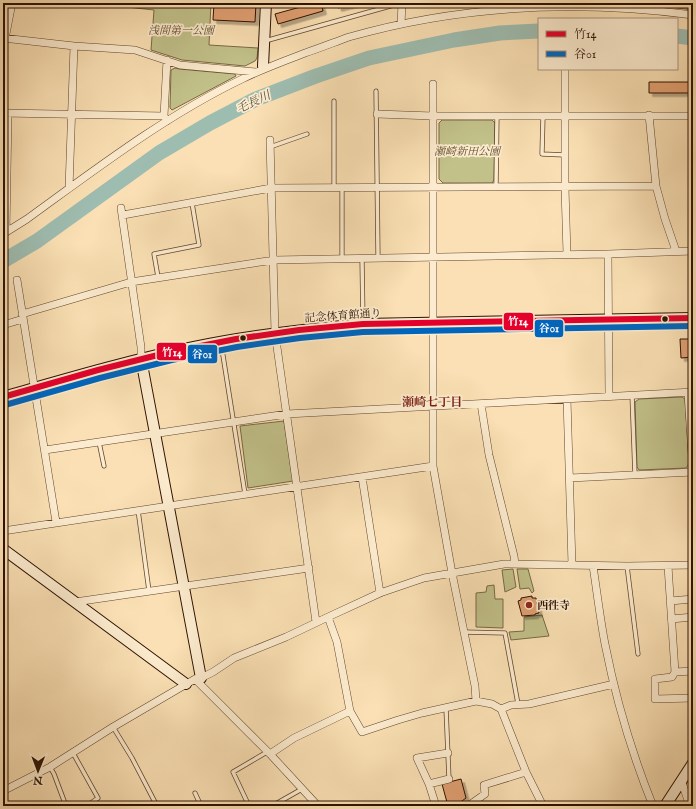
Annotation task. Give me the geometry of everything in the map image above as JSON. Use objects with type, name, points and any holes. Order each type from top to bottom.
[{"type":"street","points":[[12,3],[4,38],[74,46],[135,50],[180,65],[261,69]]},
{"type":"street","points":[[261,69],[266,3]]},
{"type":"street","points":[[401,24],[402,3]]},
{"type":"street","points":[[4,233],[165,119],[261,69],[348,38],[401,24],[495,9],[570,5],[621,8],[693,16]]},
{"type":"street","points":[[69,188],[74,46]]},
{"type":"street","points":[[165,119],[167,60]]},
{"type":"street","points":[[565,70],[566,254]]},
{"type":"street","points":[[433,84],[433,466],[463,632],[473,677],[476,702]]},
{"type":"street","points":[[4,233],[6,113],[72,114],[165,119]]},
{"type":"street","points":[[377,114],[433,116],[693,116]]},
{"type":"street","points":[[649,115],[656,186],[665,220],[676,251]]},
{"type":"street","points":[[270,143],[275,333],[298,486],[316,622]]},
{"type":"street","points":[[123,216],[271,188],[378,189],[656,186]]},
{"type":"street","points":[[121,208],[141,359],[185,587],[194,681]]},
{"type":"street","points":[[3,325],[22,316],[131,282],[274,260],[693,251]]},
{"type":"street","points":[[608,254],[609,396]]},
{"type":"street","points":[[17,280],[56,522]]},
{"type":"street","name":"記念体育館通り","points":[[3,397],[141,359],[221,342],[275,333],[363,324],[693,318]]},
{"type":"street","points":[[45,450],[287,414],[609,396],[691,393],[693,470],[635,475],[570,478]]},
{"type":"street","points":[[567,399],[572,565]]},
{"type":"street","points":[[481,404],[489,455],[513,549],[515,564]]},
{"type":"street","points":[[3,531],[433,466]]},
{"type":"street","points":[[362,477],[380,593]]},
{"type":"street","points":[[3,549],[74,602],[194,681],[269,752],[318,806]]},
{"type":"street","points":[[3,791],[50,767],[113,727],[194,681],[213,672],[234,658],[286,637],[380,593],[424,578],[452,572],[515,564],[593,566],[693,565]]},
{"type":"street","points":[[593,566],[605,644],[614,684],[630,742],[652,806]]},
{"type":"street","points":[[668,566],[675,672],[672,677],[655,679],[655,699],[693,698]]},
{"type":"street","points":[[74,602],[309,568]]},
{"type":"street","points":[[670,601],[693,600]]},
{"type":"street","points":[[328,617],[337,642],[350,711],[362,732],[398,720],[446,708],[476,702],[492,704],[501,709],[526,772],[543,806]]},
{"type":"street","points":[[671,619],[693,617]]},
{"type":"street","points":[[675,672],[693,671]]},
{"type":"street","points":[[501,709],[511,705],[529,704],[614,684]]},
{"type":"street","points":[[269,752],[294,738],[350,711]]},
{"type":"street","points":[[436,806],[429,784],[417,758],[448,753]]},
{"type":"street","points":[[665,806],[693,763]]},
{"type":"street","points":[[468,806],[485,794],[484,786],[526,772]]},
{"type":"street","points":[[429,784],[449,779]]},
{"type":"street","points":[[681,780],[690,806]]},
{"type":"lane","points":[[264,41],[402,3]]},
{"type":"lane","points":[[376,91],[378,257]]},
{"type":"lane","points":[[334,101],[334,189]]},
{"type":"lane","points":[[543,115],[542,154],[565,155]]},
{"type":"lane","points":[[496,188],[497,116]]},
{"type":"lane","points":[[270,143],[307,134]]},
{"type":"lane","points":[[342,189],[342,258]]},
{"type":"lane","points":[[158,277],[154,254],[199,246],[192,203]]},
{"type":"lane","points":[[362,258],[363,324]]},
{"type":"lane","points":[[221,342],[245,494]]},
{"type":"lane","points":[[632,396],[635,475]]},
{"type":"lane","points":[[99,442],[104,466]]},
{"type":"lane","points":[[138,510],[149,592]]},
{"type":"lane","points":[[627,566],[638,654]]},
{"type":"lane","points":[[463,632],[505,634],[518,704]]},
{"type":"lane","points":[[446,708],[449,779]]},
{"type":"lane","points":[[113,727],[132,758],[156,806]]},
{"type":"lane","points":[[249,806],[233,772],[269,752]]},
{"type":"lane","points":[[73,753],[98,798],[91,803],[92,806]]},
{"type":"lane","points":[[50,767],[66,806]]},
{"type":"lane","points":[[272,806],[302,789]]},
{"type":"lane","points":[[195,793],[202,806]]},
{"type":"green space","name":"浅間第一公園","points":[[90,3],[211,3],[209,45],[258,48],[257,58],[255,61],[245,66],[182,60],[151,50],[154,10]]},
{"type":"green space","points":[[637,3],[693,3],[693,10]]},
{"type":"green space","points":[[175,68],[235,74],[236,76],[172,110],[170,108],[171,70]]},
{"type":"green space","name":"瀬崎新田公園","points":[[442,120],[492,120],[495,123],[494,180],[492,183],[443,183],[439,179],[439,123]]},
{"type":"green space","points":[[682,397],[685,399],[689,464],[686,468],[639,470],[637,467],[635,402],[639,399]]},
{"type":"green space","points":[[284,421],[293,481],[248,488],[240,426]]},
{"type":"green space","points":[[513,569],[516,587],[505,592],[502,570]]},
{"type":"green space","points":[[517,569],[528,569],[534,591],[532,593],[529,588],[520,589]]},
{"type":"green space","points":[[494,585],[495,599],[503,599],[503,628],[476,627],[476,593],[486,592],[487,586]]},
{"type":"green space","points":[[542,615],[549,636],[511,640],[509,632],[524,631],[524,617]]},
{"type":"building","points":[[214,3],[256,3],[255,22],[213,20]]},
{"type":"building","points":[[315,3],[321,3],[323,11],[278,24],[275,14]]},
{"type":"building","points":[[337,3],[358,3],[338,8]]},
{"type":"building","points":[[649,82],[693,82],[693,93],[649,93]]},
{"type":"building","points":[[680,339],[693,339],[693,357],[681,358]]},
{"type":"building","points":[[532,596],[532,598],[536,598],[539,613],[535,615],[522,616],[518,601],[521,600],[521,598]]},
{"type":"building","points":[[461,779],[466,798],[455,806],[448,806],[442,784]]},
{"type":"waterway","name":"毛長川","points":[[3,261],[37,241],[159,153],[210,123],[256,99],[369,58],[454,40],[500,33],[538,31]]},
{"type":"waterway","name":"毛長川","points":[[678,36],[693,38]]},
{"type":"transit line","name":"竹14","points":[[3,397],[98,370],[170,352],[236,339],[299,330],[363,324],[693,318]]},
{"type":"transit line","name":"谷01","points":[[5,405],[100,378],[172,360],[237,347],[300,338],[363,332],[693,326]]},
{"type":"place","name":"西徃寺","points":[[529,605]]},
{"type":"district","name":"瀬崎七丁目","points":[[432,402]]}]
